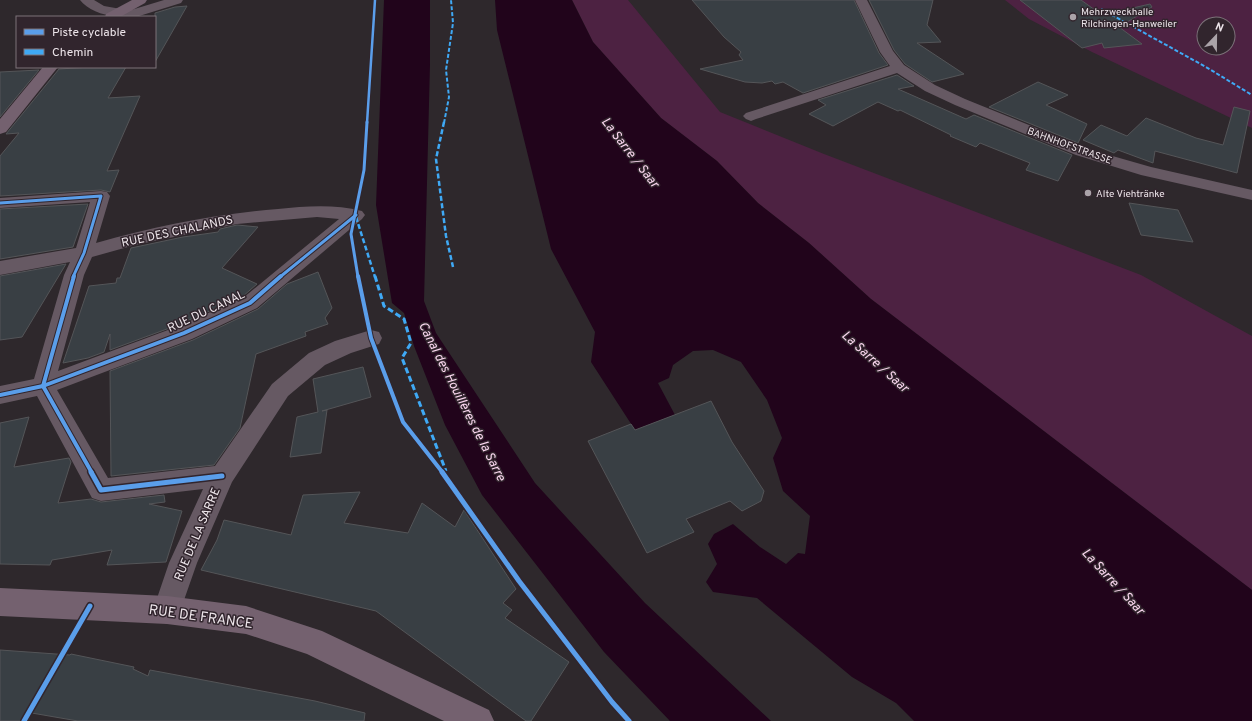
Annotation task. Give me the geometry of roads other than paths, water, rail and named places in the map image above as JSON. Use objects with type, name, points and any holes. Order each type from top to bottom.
[{"type":"main road","points":[[117,15],[141,0]]},
{"type":"main road","points":[[0,129],[50,68]]},
{"type":"main road","name":"RUE DE FRANCE","points":[[0,602],[167,610],[246,620],[312,641],[478,721]]},
{"type":"street","points":[[86,0],[100,9],[117,15],[177,0]]},
{"type":"street","name":"BAHNHOFSTRASSE","points":[[861,0],[887,52],[899,68],[930,88],[960,102],[1082,152],[1147,171],[1252,195]]},
{"type":"street","points":[[751,116],[899,68]]},
{"type":"street","points":[[0,203],[101,196],[84,253],[74,275],[43,386],[101,490],[222,476]]},
{"type":"street","name":"RUE DES CHALANDS","points":[[0,268],[84,253],[133,239],[237,218],[317,211],[356,215]]},
{"type":"street","name":"RUE DU CANAL","points":[[0,395],[43,386],[184,333],[250,302],[356,215]]},
{"type":"street","name":"RUE DE LA SARRE","points":[[167,610],[183,563],[222,476],[280,390],[317,359],[343,347],[371,338]]},
{"type":"water","name":"Canal des Houillères de la Sarre","points":[[384,0],[430,0],[430,64],[424,301],[436,333],[535,483],[645,603],[771,721],[670,721],[604,652],[482,495],[445,425],[414,346],[404,313],[392,303],[376,205]]},
{"type":"water","name":"La Sarre / Saar","points":[[495,0],[572,0],[593,42],[661,118],[717,161],[758,203],[809,243],[871,299],[1252,590],[1252,721],[914,721],[896,703],[852,677],[757,598],[713,592],[706,582],[717,564],[708,544],[714,534],[733,524],[760,547],[786,564],[798,553],[805,554],[810,516],[783,491],[773,458],[782,438],[767,400],[741,362],[713,350],[693,351],[673,365],[669,378],[658,383],[675,415],[635,430],[591,362],[595,332],[551,249],[497,30]]},
{"type":"place","name":"Mehrzweckhalle Rilchingen-Hanweiler","points":[[1073,17]]},
{"type":"place","name":"Alte Viehtränke","points":[[1088,193]]}]
